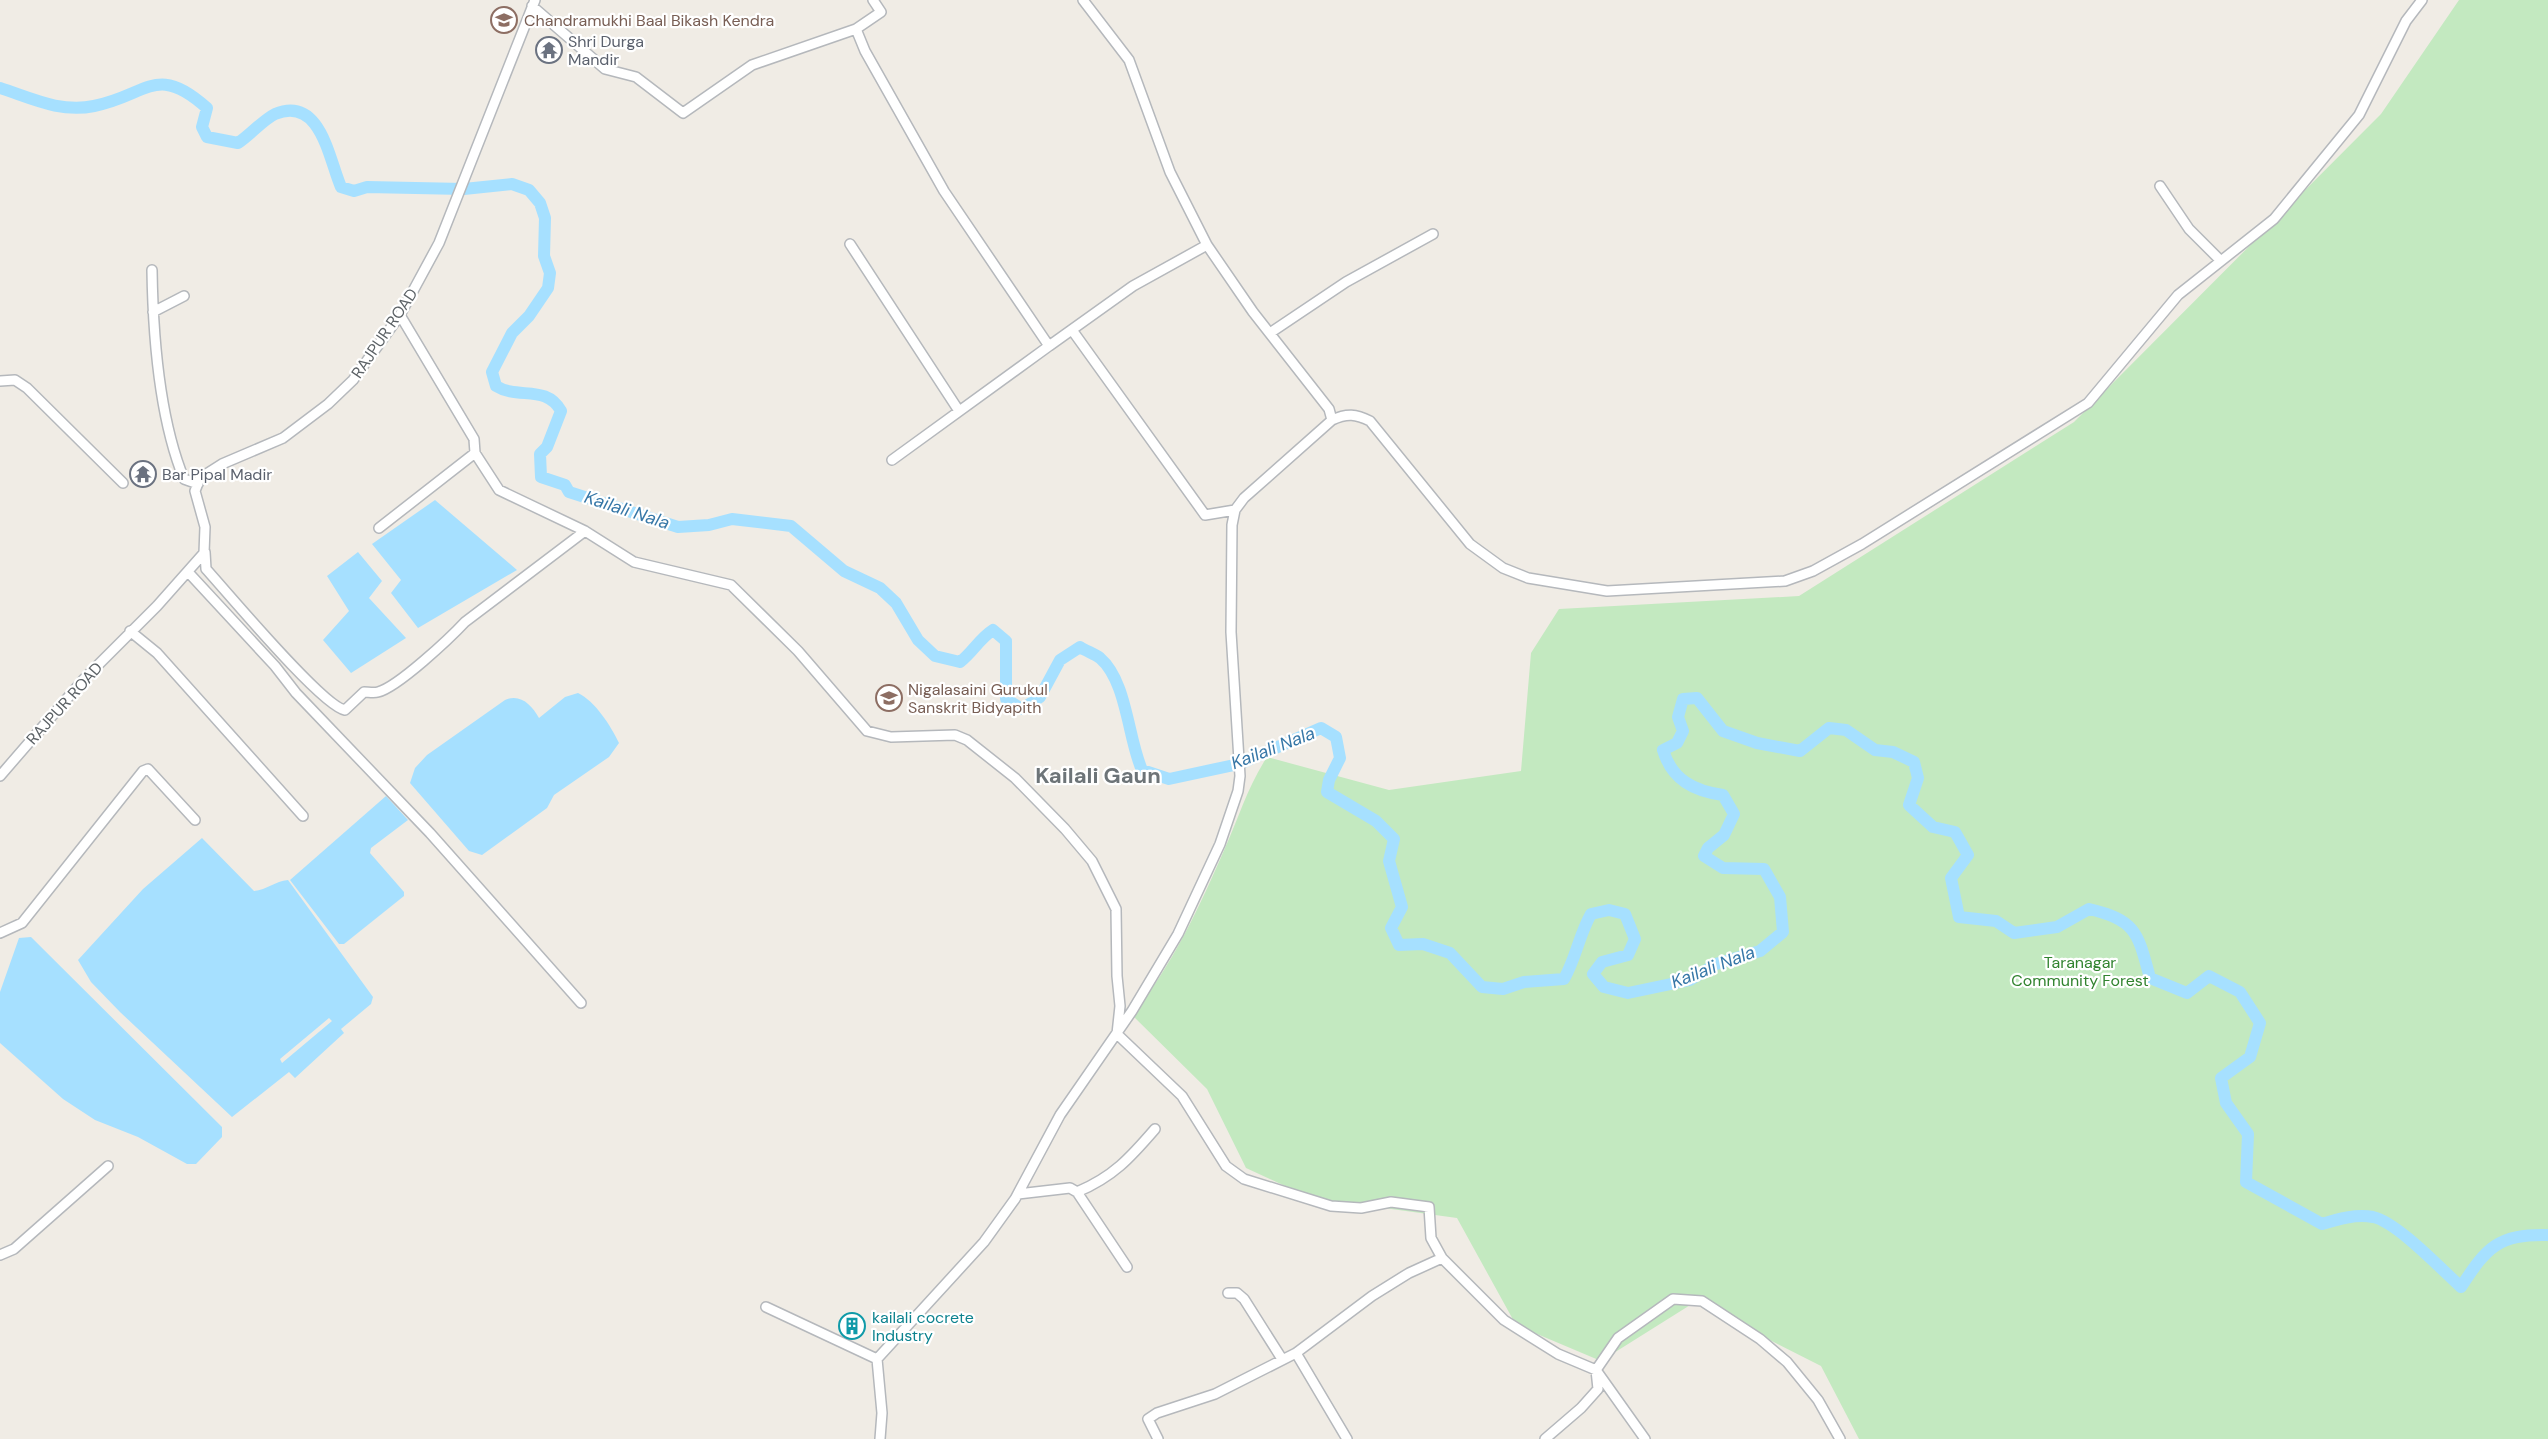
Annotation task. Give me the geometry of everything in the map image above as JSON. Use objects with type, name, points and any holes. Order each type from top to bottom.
[{"type":"street","points":[[533,3],[605,69],[636,77],[683,113],[752,65],[856,29],[880,12],[873,0]]},
{"type":"street","points":[[1083,0],[1129,60],[1170,172],[1207,245],[1270,333],[1329,409],[1332,420]]},
{"type":"street","points":[[880,1439],[882,1413],[877,1359],[942,1285],[984,1242],[1018,1194],[1060,1115],[1117,1034],[1178,934],[1220,844],[1238,791],[1240,776],[1231,632],[1232,525],[1235,510],[1244,498],[1332,420],[1343,414],[1358,415],[1370,421],[1470,544],[1503,568],[1528,578],[1606,591],[1785,581],[1813,571],[1862,544],[2088,403],[2178,295],[2274,219],[2359,115],[2406,21],[2422,0]]},
{"type":"street","name":"RAJPUR ROAD","points":[[198,484],[200,478],[222,464],[283,438],[328,404],[353,380],[400,315],[439,243],[533,3]]},
{"type":"street","points":[[856,29],[865,51],[944,191],[1049,346]]},
{"type":"street","points":[[2160,186],[2189,229],[2221,261]]},
{"type":"street","points":[[1270,333],[1346,282],[1433,234]]},
{"type":"street","points":[[850,244],[959,411]]},
{"type":"street","points":[[892,460],[1133,286],[1207,245]]},
{"type":"street","points":[[152,270],[153,312],[160,377],[176,459],[184,479],[198,484],[195,491],[205,527],[206,569],[310,684],[334,706],[345,710],[363,692],[378,692],[406,674],[449,640],[465,622],[585,531]]},
{"type":"street","points":[[153,312],[184,296]]},
{"type":"street","points":[[400,315],[474,439],[475,453],[499,490],[585,531],[634,562],[731,585],[798,651],[867,731],[891,737],[955,735],[967,740],[1015,778],[1065,829],[1092,861],[1116,909],[1117,976],[1120,999],[1117,1034]]},
{"type":"street","points":[[1072,330],[1205,515],[1235,510]]},
{"type":"street","points":[[0,381],[15,380],[27,388],[123,483]]},
{"type":"street","points":[[379,528],[475,453]]},
{"type":"street","name":"RAJPUR ROAD","points":[[0,776],[84,679],[188,572],[204,553],[204,544]]},
{"type":"street","points":[[188,572],[275,666],[296,693],[430,833],[581,1003]]},
{"type":"street","points":[[130,631],[157,654],[303,816]]},
{"type":"street","points":[[0,933],[22,923],[143,771],[148,769],[195,820]]},
{"type":"street","points":[[1117,1034],[1182,1096],[1226,1166],[1244,1179],[1331,1206],[1361,1208],[1391,1202],[1429,1208],[1431,1238],[1442,1258],[1504,1320],[1558,1354],[1596,1370],[1645,1439]]},
{"type":"street","points":[[1077,1192],[1103,1181],[1132,1156],[1155,1129]]},
{"type":"street","points":[[0,1254],[14,1249],[108,1166]]},
{"type":"street","points":[[1018,1194],[1070,1188],[1077,1192],[1127,1267]]},
{"type":"street","points":[[1158,1439],[1148,1419],[1157,1413],[1215,1394],[1296,1353],[1372,1296],[1409,1273],[1442,1258]]},
{"type":"street","points":[[1228,1293],[1237,1293],[1244,1299],[1282,1359]]},
{"type":"street","points":[[1545,1439],[1581,1408],[1598,1389],[1596,1370],[1618,1338],[1673,1299],[1702,1301],[1760,1339],[1787,1362],[1818,1400],[1840,1439]]},
{"type":"street","points":[[766,1307],[877,1359]]},
{"type":"street","points":[[1296,1353],[1347,1439]]},
{"type":"green space","name":"Taranagar Community Forest","points":[[2459,0],[2548,0],[2548,1439],[1859,1439],[1821,1366],[1695,1302],[1601,1361],[1516,1325],[1457,1218],[1311,1198],[1246,1168],[1207,1089],[1132,1015],[1160,976],[1184,935],[1249,790],[1267,757],[1389,790],[1521,771],[1531,653],[1559,609],[1799,596],[2074,422],[2381,114]]},
{"type":"water","points":[[435,500],[517,570],[418,628],[391,593],[401,580],[372,544]]},
{"type":"water","points":[[358,552],[382,581],[369,598],[406,638],[351,673],[323,640],[349,611],[327,576]]},
{"type":"water","points":[[578,693],[596,708],[619,743],[609,757],[554,795],[547,808],[482,855],[469,851],[410,783],[415,768],[427,755],[505,700],[521,699],[533,709],[539,718],[565,697]]},
{"type":"water","points":[[386,796],[408,820],[371,848],[370,853],[404,892],[404,896],[344,944],[339,944],[290,880]]},
{"type":"water","points":[[202,838],[254,891],[288,880],[373,997],[371,1004],[341,1029],[344,1033],[295,1078],[289,1072],[232,1117],[120,1012],[91,982],[78,960],[143,889]],"holes":[[[329,1018],[332,1021],[282,1063],[280,1059]]]},
{"type":"water","points":[[31,937],[222,1127],[222,1137],[196,1164],[187,1164],[138,1137],[95,1120],[63,1099],[0,1043],[0,992],[19,938]]},
{"type":"waterway","name":"Kailali Nala","points":[[0,88],[57,106],[81,108],[112,101],[151,86],[175,87],[190,94],[207,108],[202,127],[207,137],[238,143],[275,114],[291,111],[303,114],[321,133],[341,187],[354,191],[367,187],[464,189],[512,184],[529,190],[540,203],[545,218],[544,256],[550,273],[548,288],[529,316],[512,333],[492,372],[496,386],[504,390],[548,398],[561,411],[547,447],[540,454],[541,477],[565,485],[569,492],[678,527],[709,525],[732,519],[791,526],[844,571],[880,588],[896,603],[918,640],[935,656],[960,662],[993,630],[1006,641],[1006,699],[1022,709],[1040,697],[1060,660],[1080,647],[1100,658],[1116,681],[1142,770],[1169,779],[1239,764],[1321,728],[1336,737],[1340,758],[1329,780],[1327,792],[1376,821],[1394,839],[1389,861],[1402,907],[1391,928],[1399,945],[1423,944],[1450,953],[1482,987],[1503,989],[1524,982],[1564,979],[1591,914],[1609,910],[1625,914],[1635,939],[1628,955],[1602,962],[1593,974],[1604,987],[1628,993],[1690,980],[1716,964],[1760,951],[1783,932],[1780,897],[1764,869],[1723,868],[1704,856],[1708,848],[1724,835],[1734,814],[1723,795],[1694,787],[1678,776],[1663,750],[1677,743],[1683,731],[1678,717],[1683,699],[1697,698],[1723,731],[1757,743],[1800,751],[1829,728],[1846,730],[1875,750],[1893,752],[1914,762],[1918,778],[1909,805],[1933,827],[1955,832],[1968,855],[1951,878],[1959,917],[1996,921],[2014,933],[2057,927],[2089,909],[2105,913],[2117,918],[2133,931],[2142,950],[2150,978],[2187,993],[2209,976],[2240,992],[2260,1023],[2250,1057],[2221,1078],[2226,1103],[2248,1134],[2246,1182],[2322,1224],[2360,1216],[2383,1221],[2431,1258],[2461,1287],[2487,1253],[2505,1240],[2531,1235],[2548,1235]]},
{"type":"place","name":"Chandramukhi Baal Bikash Kendra","points":[[504,20]]},
{"type":"place","name":"Shri Durga Mandir","points":[[549,50]]},
{"type":"place","name":"Bar Pipal Madir","points":[[143,474]]},
{"type":"place","name":"Nigalasaini Gurukul Sanskrit Bidyapith","points":[[889,698]]},
{"type":"place","name":"kailali cocrete Industry","points":[[852,1326]]},
{"type":"district","name":"Kailali Gaun","points":[[1098,775]]}]
